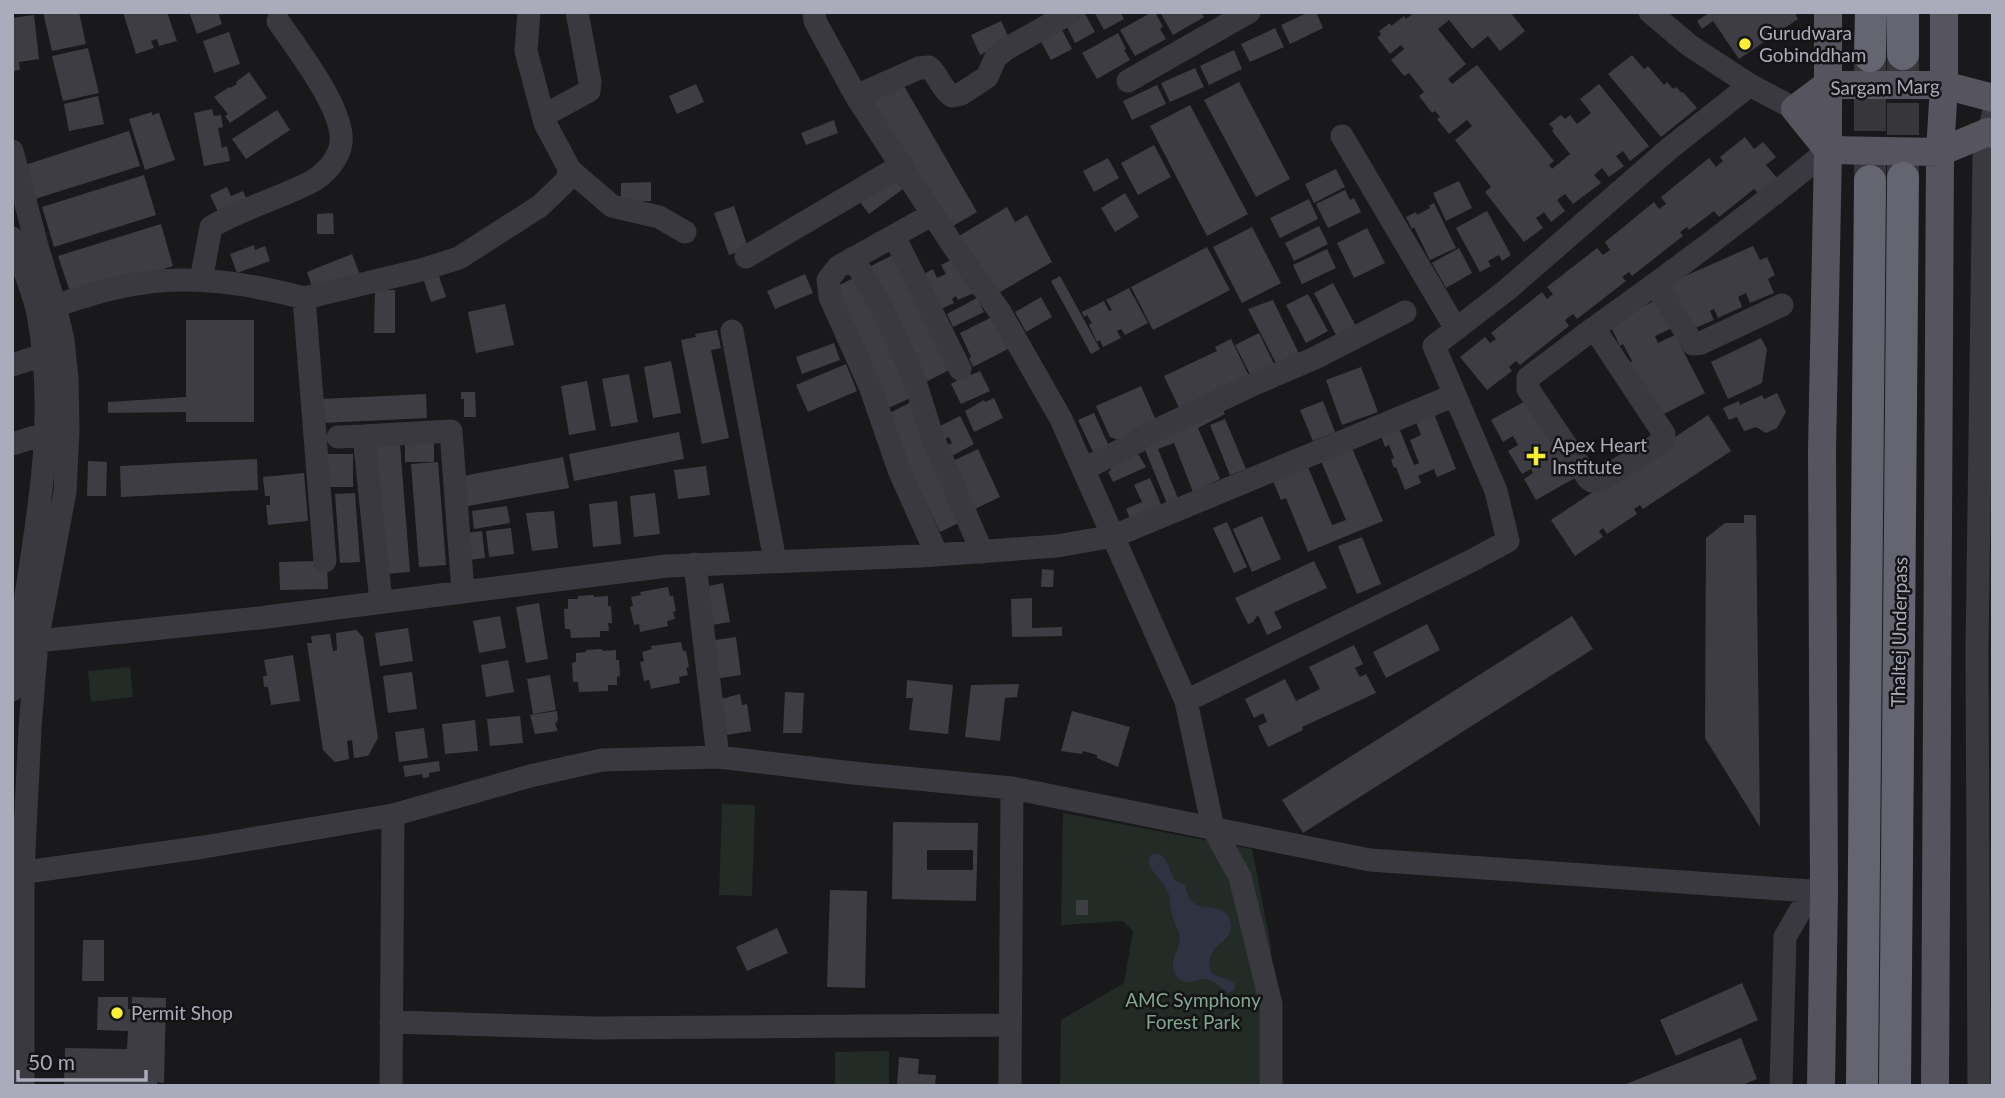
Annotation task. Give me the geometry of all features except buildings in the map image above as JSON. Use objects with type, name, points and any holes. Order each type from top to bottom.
[{"type":"highway","points":[[1870,56],[1871,12]]},
{"type":"highway","points":[[1903,12],[1903,54]]},
{"type":"highway","name":"Thaltej Underpass","points":[[1895,1086],[1903,178]]},
{"type":"highway","name":"Thaltej Underpass","points":[[1862,1086],[1870,181]]},
{"type":"main road","points":[[1821,1086],[1825,892],[1822,451],[1828,12]]},
{"type":"main road","points":[[1935,1086],[1940,152],[1944,12]]},
{"type":"main road","name":"Sargam Marg","points":[[1795,108],[1827,85],[1944,85],[1993,98]]},
{"type":"main road","points":[[1795,108],[1828,149],[1940,152],[1991,127]]},
{"type":"street","points":[[528,12],[526,51],[543,116],[570,170],[612,206],[659,217],[685,232]]},
{"type":"street","points":[[543,116],[589,91],[590,82],[577,12]]},
{"type":"street","points":[[814,12],[816,21],[856,96],[952,244],[1000,312],[1061,419],[1186,701],[1213,828],[1240,877],[1270,1004],[1271,1086]]},
{"type":"street","points":[[856,96],[919,68],[929,67],[936,73],[944,91],[952,96],[961,94],[987,77],[996,57],[1072,12]]},
{"type":"street","points":[[1128,81],[1249,12]]},
{"type":"street","points":[[1650,12],[1689,45],[1750,85],[1795,108]]},
{"type":"street","points":[[201,280],[211,228],[312,182],[335,161],[342,143],[338,119],[281,15]]},
{"type":"street","points":[[1186,701],[1508,541],[1496,491],[1434,346],[1508,289],[1670,148],[1750,85]]},
{"type":"street","points":[[1979,1086],[1985,750],[1984,156],[1991,127]]},
{"type":"street","points":[[1342,136],[1456,329]]},
{"type":"street","points":[[1594,328],[1664,434],[1663,441],[1599,481],[1588,478],[1528,389],[1528,378],[1594,328],[1656,284],[1787,184],[1828,149]]},
{"type":"street","points":[[12,151],[37,246],[46,309],[43,355],[45,434],[28,642],[30,728],[18,873],[23,1086]]},
{"type":"street","points":[[746,257],[902,165]]},
{"type":"street","points":[[46,309],[99,292],[144,283],[201,280],[266,288],[304,298],[421,271],[459,258],[540,206],[566,181],[570,170]]},
{"type":"street","points":[[933,214],[838,267],[828,280],[830,297],[870,386],[899,470],[937,555]]},
{"type":"street","points":[[894,236],[960,369]]},
{"type":"street","points":[[12,239],[63,341],[68,430],[65,492],[28,642],[12,690]]},
{"type":"street","points":[[853,258],[880,305],[913,375],[932,436],[982,552]]},
{"type":"street","points":[[1656,284],[1693,344],[1701,344],[1782,305]]},
{"type":"street","points":[[304,298],[325,561]]},
{"type":"street","points":[[1084,469],[1142,438],[1315,358],[1405,312]]},
{"type":"street","points":[[732,331],[775,561]]},
{"type":"street","points":[[12,365],[43,355]]},
{"type":"street","points":[[28,642],[259,618],[667,566],[937,555],[1057,547],[1114,536],[1455,395]]},
{"type":"street","points":[[12,444],[68,430]]},
{"type":"street","points":[[338,438],[452,431],[463,592]]},
{"type":"street","points":[[364,436],[381,603]]},
{"type":"street","points":[[695,564],[718,757]]},
{"type":"street","points":[[18,873],[204,847],[393,815],[530,776],[602,760],[718,757],[1012,788],[1370,860],[1825,892]]},
{"type":"street","points":[[1010,1086],[1012,788]]},
{"type":"street","points":[[391,1086],[393,815]]},
{"type":"street","points":[[1781,1086],[1785,937],[1800,911],[1825,892]]},
{"type":"street","points":[[391,1022],[596,1027],[1010,1025]]},
{"type":"green space","points":[[130,667],[133,697],[91,702],[88,671]]},
{"type":"green space","points":[[722,804],[755,805],[752,896],[719,895]]},
{"type":"green space","name":"AMC Symphony Forest Park","points":[[1063,813],[1252,849],[1271,946],[1265,1086],[1060,1086],[1061,1020],[1124,983],[1133,931],[1123,921],[1061,925]]},
{"type":"green space","points":[[889,1051],[889,1086],[835,1086],[835,1052]]},
{"type":"water","points":[[1158,853],[1165,858],[1175,881],[1184,884],[1190,900],[1195,904],[1225,912],[1229,917],[1231,931],[1214,950],[1209,963],[1211,973],[1234,983],[1233,991],[1228,993],[1208,979],[1182,981],[1175,973],[1173,961],[1179,945],[1179,933],[1168,892],[1148,861],[1151,855]]},
{"type":"tunnel","points":[[1903,55],[1903,178]]},
{"type":"tunnel","points":[[1870,56],[1870,179]]},
{"type":"place","name":"Gurudwara Gobinddham","points":[[1745,44]]},
{"type":"place","name":"Apex Heart Institute","points":[[1536,456]]},
{"type":"place","name":"Permit Shop","points":[[117,1013]]}]
